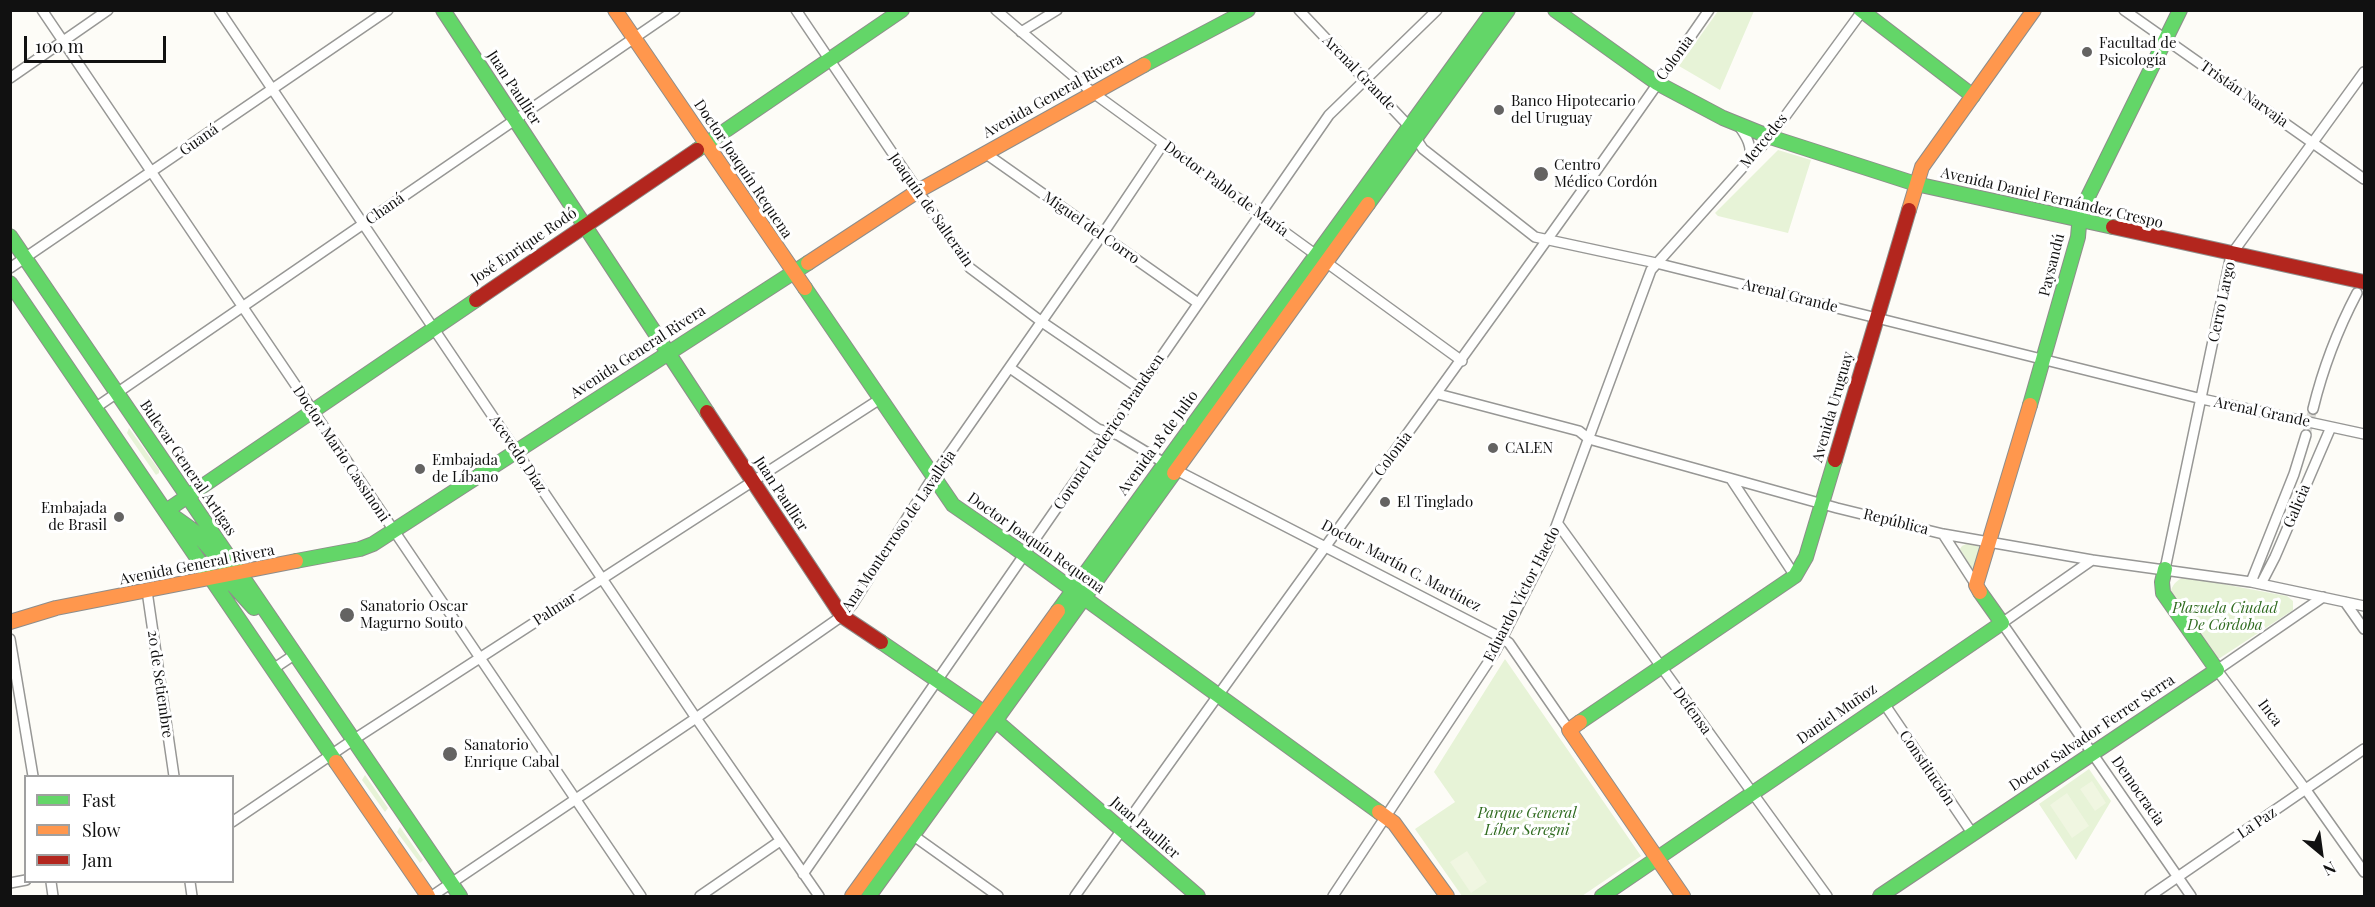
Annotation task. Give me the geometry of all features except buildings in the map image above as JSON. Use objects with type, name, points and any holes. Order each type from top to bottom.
[{"type":"street","name":"Doctor Mario Cassinoni","points":[[42,10],[640,897]]},
{"type":"street","points":[[10,78],[108,10]]},
{"type":"street","name":"Acevedo Díaz","points":[[219,10],[819,897]]},
{"type":"street","name":"Guaná","points":[[10,268],[388,10]]},
{"type":"street","name":"Juan Paullier","points":[[443,10],[842,616],[990,717],[1198,897]]},
{"type":"street","name":"Doctor Joaquín Requena","points":[[615,10],[959,512],[1024,554],[1398,827],[1447,897]]},
{"type":"street","name":"Chaná","points":[[95,408],[675,10]]},
{"type":"street","name":"Joaquín de Salterain","points":[[796,10],[828,61],[975,273],[1139,388]]},
{"type":"street","name":"José Enrique Rodó","points":[[166,511],[433,327],[902,10]]},
{"type":"street","name":"Doctor Pablo de María","points":[[996,10],[1092,92],[1462,361]]},
{"type":"street","points":[[1021,32],[1057,10]]},
{"type":"street","name":"Avenida General Rivera","points":[[10,622],[56,608],[360,549],[393,531],[918,191],[1092,92],[1248,10]]},
{"type":"street","name":"Arenal Grande","points":[[1299,10],[1366,80],[1423,149],[1531,235],[1656,263],[2202,399],[2364,434]]},
{"type":"street","name":"Coronel Federico Brandsen","points":[[803,874],[1329,115],[1437,10]]},
{"type":"street","name":"Avenida 18 de Julio","points":[[1412,134],[1494,10]]},
{"type":"street","name":"Avenida 18 de Julio","points":[[852,897],[990,717],[1321,258],[1412,134],[1508,10]]},
{"type":"street","name":"Avenida Daniel Fernández Crespo","points":[[1555,10],[1657,83],[1738,124],[1770,137],[1916,184],[2231,255],[2361,288]]},
{"type":"street","name":"Colonia","points":[[1075,897],[1325,545],[1549,240],[1709,10]]},
{"type":"street","name":"Avenida Uruguay","points":[[1569,729],[1795,576],[1806,557],[1823,504],[1876,317],[1922,167],[2034,10]]},
{"type":"street","name":"Tristán Narvaja","points":[[2124,10],[2364,179]]},
{"type":"street","name":"Paysandú","points":[[1989,542],[2044,359],[2078,237],[2078,220],[2083,206],[2180,10]]},
{"type":"street","points":[[1862,11],[1973,96]]},
{"type":"street","name":"Mercedes","points":[[1656,263],[1770,137],[1862,11]]},
{"type":"street","name":"Cerro Largo","points":[[2165,569],[2231,255],[2314,144],[2364,72]]},
{"type":"street","points":[[1738,124],[1748,140],[1750,160]]},
{"type":"street","name":"Ana Monterroso de Lavalleja","points":[[430,897],[696,718],[842,616],[852,605],[933,477],[1163,144]]},
{"type":"street","name":"Miguel del Corro","points":[[985,153],[1198,303]]},
{"type":"street","name":"Bulevar General Artigas","points":[[10,236],[460,897]]},
{"type":"street","name":"Eduardo Víctor Haedo","points":[[1333,897],[1502,638],[1558,524],[1651,270],[1656,263]]},
{"type":"street","points":[[10,283],[430,897]]},
{"type":"street","points":[[2313,409],[2338,328],[2361,288]]},
{"type":"street","name":"Doctor Martín C. Martínez","points":[[1010,368],[1098,429],[1118,435],[1170,466],[1509,643],[1683,897]]},
{"type":"street","name":"República","points":[[1438,394],[1579,431],[1589,439],[1731,479],[1943,534],[2092,560],[2256,583],[2364,606]]},
{"type":"street","name":"Palmar","points":[[234,821],[353,740],[880,399]]},
{"type":"street","name":"Galicia","points":[[2256,583],[2283,539],[2331,427]]},
{"type":"street","name":"Galicia","points":[[2256,583],[2306,435]]},
{"type":"street","points":[[1731,479],[1795,576]]},
{"type":"street","points":[[166,511],[194,531],[224,565],[240,574]]},
{"type":"street","name":"Defensa","points":[[1558,524],[1827,897]]},
{"type":"street","name":"Democracia","points":[[1943,534],[2191,897]]},
{"type":"street","points":[[1976,585],[1989,542]]},
{"type":"street","name":"Daniel Muñoz","points":[[1602,897],[2092,560]]},
{"type":"street","name":"Inca","points":[[2165,569],[2162,582],[2163,593],[2364,872]]},
{"type":"street","points":[[212,579],[224,580],[234,586],[279,641],[293,652],[273,669]]},
{"type":"street","name":"20 de Setiembre","points":[[147,591],[174,775]]},
{"type":"street","name":"Doctor Salvador Ferrer Serra","points":[[1881,897],[1972,833],[2323,597]]},
{"type":"street","points":[[2345,602],[2364,629]]},
{"type":"street","points":[[10,639],[33,775]]},
{"type":"street","name":"Constitución","points":[[1883,702],[1972,833]]},
{"type":"street","name":"Avenida 18 de Julio","points":[[869,897],[914,836],[990,717]]},
{"type":"street","name":"La Paz","points":[[2150,897],[2364,749]]},
{"type":"street","points":[[914,836],[998,897]]},
{"type":"street","points":[[700,897],[780,841]]},
{"type":"green space","points":[[1718,11],[1754,11],[1720,90],[1679,66]]},
{"type":"green space","points":[[1778,150],[1811,160],[1788,233],[1718,216],[1715,213]]},
{"type":"green space","points":[[129,428],[159,470],[156,475],[127,433]]},
{"type":"green space","points":[[1966,544],[1982,549],[1974,569],[1960,549]]},
{"type":"green space","name":"Plazuela Ciudad De Córdoba","points":[[2185,577],[2287,596],[2293,601],[2293,610],[2217,658],[2172,596],[2173,585]]},
{"type":"green space","name":"Parque General Líber Seregni","points":[[1505,659],[1641,856],[1582,896],[1462,896],[1415,829],[1455,802],[1434,772]]},
{"type":"green space","points":[[2089,769],[2111,801],[2076,860],[2039,804]]},
{"type":"green space","points":[[365,775],[388,808],[385,812],[362,780]]},
{"type":"green space","points":[[2092,781],[2106,803],[2095,811],[2080,789]]},
{"type":"green space","points":[[2067,793],[2089,826],[2072,838],[2050,805]]},
{"type":"green space","points":[[400,827],[423,860],[420,863],[397,832]]},
{"type":"green space","points":[[1467,851],[1487,882],[1471,893],[1450,862]]},
{"type":"tunnel","points":[[2306,435],[2313,409]]},
{"type":"traffic: fast","points":[[443,10],[707,412]]},
{"type":"traffic: fast","points":[[697,150],[902,10]]},
{"type":"traffic: fast","points":[[1144,65],[1248,10]]},
{"type":"traffic: fast","points":[[1058,611],[1494,10]]},
{"type":"traffic: fast","points":[[1368,204],[1508,10]]},
{"type":"traffic: fast","points":[[1555,10],[1657,83],[1723,118],[1770,137],[1916,184],[2113,227]]},
{"type":"traffic: fast","points":[[1861,10],[1973,96]]},
{"type":"traffic: fast","points":[[2030,405],[2078,237],[2080,213],[2180,10]]},
{"type":"traffic: fast","points":[[10,236],[460,896]]},
{"type":"traffic: fast","points":[[296,561],[360,549],[373,544],[808,263]]},
{"type":"traffic: fast","points":[[10,283],[336,762]]},
{"type":"traffic: fast","points":[[805,288],[953,505],[1379,812]]},
{"type":"traffic: fast","points":[[240,574],[224,565],[194,531],[166,511],[476,300]]},
{"type":"traffic: fast","points":[[1580,722],[1795,576],[1806,557],[1835,460]]},
{"type":"traffic: fast","points":[[869,896],[1174,473]]},
{"type":"traffic: fast","points":[[1880,896],[2217,670],[2163,593],[2162,582],[2165,569]]},
{"type":"traffic: fast","points":[[216,579],[233,585],[254,608]]},
{"type":"traffic: fast","points":[[1602,896],[2002,623],[1980,592]]},
{"type":"traffic: fast","points":[[881,642],[995,720],[1198,896]]},
{"type":"traffic: slow","points":[[615,10],[805,288]]},
{"type":"traffic: slow","points":[[1909,210],[1922,167],[2034,10]]},
{"type":"traffic: slow","points":[[808,263],[918,191],[1144,65]]},
{"type":"traffic: slow","points":[[1174,473],[1368,204]]},
{"type":"traffic: slow","points":[[1980,592],[1976,585],[2030,405]]},
{"type":"traffic: slow","points":[[10,622],[56,608],[296,561]]},
{"type":"traffic: slow","points":[[852,896],[1058,611]]},
{"type":"traffic: slow","points":[[1580,722],[1569,730],[1683,896]]},
{"type":"traffic: slow","points":[[336,762],[428,896]]},
{"type":"traffic: slow","points":[[1379,812],[1394,823],[1447,896]]},
{"type":"traffic: jam","points":[[476,300],[697,150]]},
{"type":"traffic: jam","points":[[1835,460],[1909,210]]},
{"type":"traffic: jam","points":[[2113,227],[2364,282]]},
{"type":"traffic: jam","points":[[707,412],[842,616],[881,642]]},
{"type":"place","name":"Facultad de Psicología","points":[[2087,52]]},
{"type":"place","name":"Banco Hipotecario del Uruguay","points":[[1499,110]]},
{"type":"place","name":"Centro Médico Cordón","points":[[1541,174]]},
{"type":"place","name":"CALEN","points":[[1493,448]]},
{"type":"place","name":"Embajada de Líbano","points":[[420,469]]},
{"type":"place","name":"El Tinglado","points":[[1385,502]]},
{"type":"place","name":"Embajada de Brasil","points":[[119,517]]},
{"type":"place","name":"Sanatorio Oscar Magurno Souto","points":[[347,615]]},
{"type":"place","name":"Sanatorio Enrique Cabal","points":[[450,754]]}]
